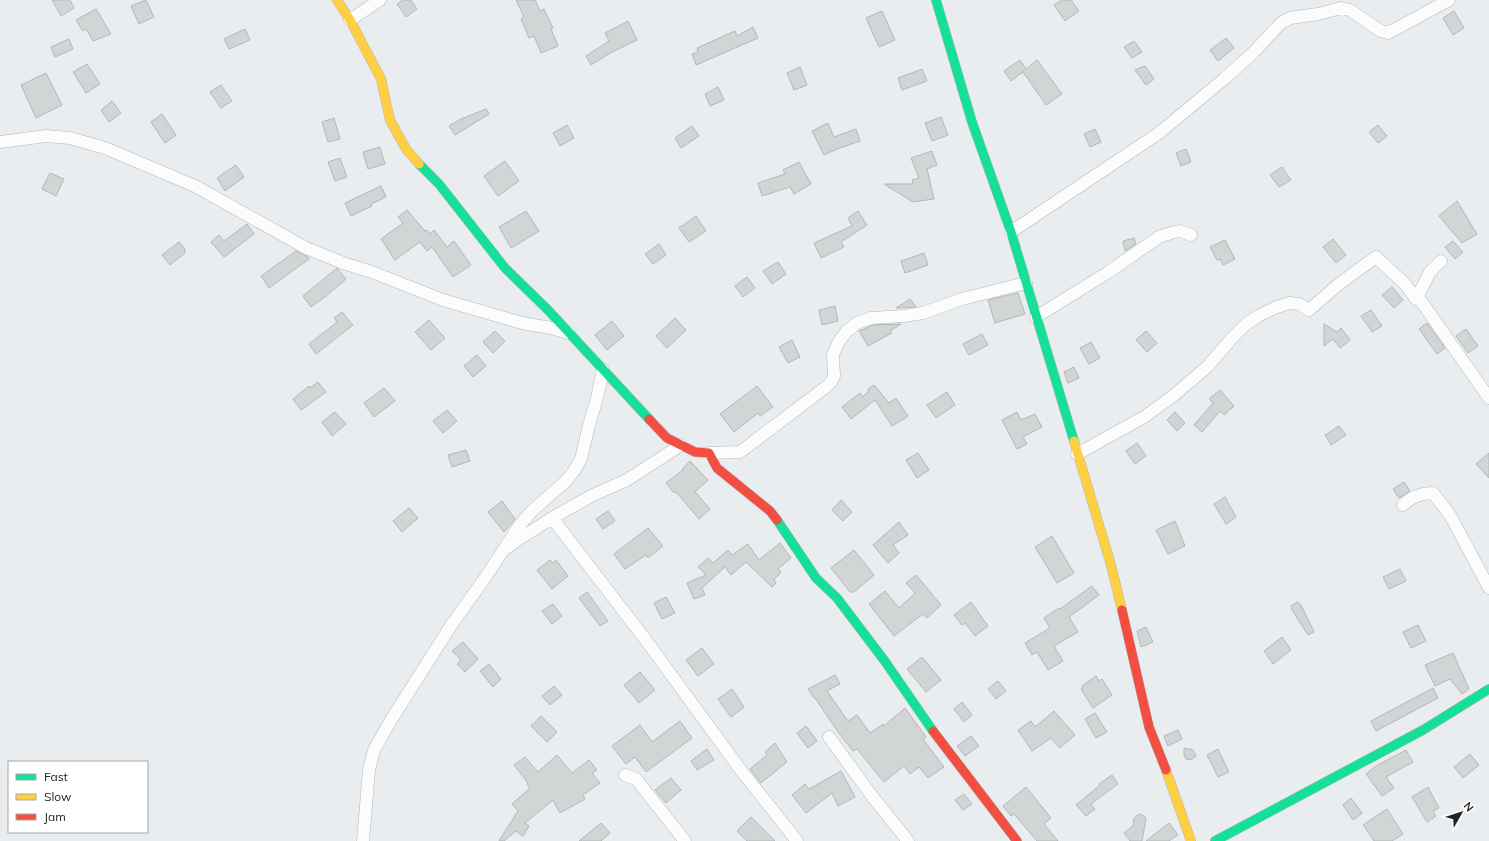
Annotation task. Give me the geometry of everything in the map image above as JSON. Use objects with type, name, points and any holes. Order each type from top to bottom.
[{"type":"street","points":[[337,0],[350,20],[381,79],[390,120],[406,149],[439,184],[505,268],[569,333],[667,438],[695,452],[740,452],[826,387],[834,376],[833,355],[838,343],[846,332],[857,323],[871,318],[923,313],[962,299],[1026,283]]},
{"type":"street","points":[[350,20],[380,0]]},
{"type":"street","points":[[936,0],[972,122],[1011,232],[1110,565],[1149,727],[1163,761],[1191,841]]},
{"type":"street","points":[[1011,232],[1159,133],[1224,79],[1254,52],[1281,23],[1290,18],[1318,14],[1341,8],[1350,10],[1381,31],[1388,32],[1449,0]]},
{"type":"street","points":[[0,142],[46,136],[70,138],[105,148],[195,186],[306,248],[346,264],[372,272],[443,300],[522,323],[569,333]]},
{"type":"street","points":[[1036,317],[1108,273],[1159,237],[1180,231],[1191,235]]},
{"type":"street","points":[[1077,454],[1144,417],[1173,396],[1208,366],[1245,325],[1274,308],[1289,304],[1299,304],[1309,310],[1339,284],[1376,257],[1405,284],[1416,299],[1421,301],[1489,398]]},
{"type":"street","points":[[1416,299],[1430,272],[1442,260]]},
{"type":"street","points":[[362,841],[368,777],[374,750],[391,720],[452,624],[519,526],[532,511],[566,481],[574,471],[581,459],[603,370]]},
{"type":"street","points":[[500,555],[516,541],[552,518],[593,495],[627,480],[681,445]]},
{"type":"street","points":[[709,453],[717,468],[770,511],[816,578],[837,598],[884,660],[922,716],[1017,841]]},
{"type":"street","points":[[1403,505],[1410,499],[1424,493],[1432,493],[1450,515],[1489,588]]},
{"type":"street","points":[[552,518],[645,639],[740,769],[797,841]]},
{"type":"street","points":[[1215,841],[1423,730],[1489,689]]},
{"type":"street","points":[[830,737],[872,796],[908,841]]},
{"type":"street","points":[[625,775],[636,778],[685,841]]},
{"type":"building","points":[[52,0],[70,0],[74,8],[61,16]]},
{"type":"building","points":[[146,0],[154,17],[139,24],[131,6]]},
{"type":"building","points":[[403,0],[411,0],[417,9],[406,17],[397,4]]},
{"type":"building","points":[[516,0],[535,0],[540,11],[544,9],[553,28],[551,29],[558,46],[541,53],[534,36],[529,38],[521,19],[524,17]]},
{"type":"building","points":[[1062,0],[1071,0],[1079,11],[1065,21],[1054,5]]},
{"type":"building","points":[[96,9],[111,34],[93,41],[86,29],[83,31],[76,20]]},
{"type":"building","points":[[882,11],[895,40],[879,47],[866,18]]},
{"type":"building","points":[[1454,11],[1464,28],[1453,35],[1443,18]]},
{"type":"building","points":[[628,21],[637,40],[612,52],[591,65],[586,56],[609,41],[605,33]]},
{"type":"building","points":[[753,27],[758,38],[696,65],[692,54],[698,52],[697,48],[735,31],[737,36]]},
{"type":"building","points":[[245,29],[250,40],[229,49],[224,39]]},
{"type":"building","points":[[1226,38],[1234,48],[1218,61],[1210,50]]},
{"type":"building","points":[[69,39],[73,49],[55,57],[51,47]]},
{"type":"building","points":[[1134,41],[1142,52],[1132,58],[1124,47]]},
{"type":"building","points":[[1020,60],[1026,69],[1037,60],[1062,94],[1046,105],[1023,72],[1024,71],[1011,81],[1004,71]]},
{"type":"building","points":[[87,64],[100,84],[86,93],[73,72]]},
{"type":"building","points":[[1145,66],[1154,79],[1146,85],[1135,70]]},
{"type":"building","points":[[800,67],[807,85],[794,90],[787,73]]},
{"type":"building","points":[[922,69],[927,81],[902,90],[898,78]]},
{"type":"building","points":[[46,73],[62,105],[36,118],[21,85]]},
{"type":"building","points":[[221,85],[232,101],[221,108],[210,92]]},
{"type":"building","points":[[718,87],[724,100],[710,106],[705,94]]},
{"type":"building","points":[[112,101],[121,113],[109,122],[101,110]]},
{"type":"building","points":[[486,109],[489,114],[455,135],[449,126],[461,119]]},
{"type":"building","points":[[162,114],[176,135],[165,143],[151,122]]},
{"type":"building","points":[[941,117],[948,135],[932,141],[925,123]]},
{"type":"building","points":[[334,118],[340,139],[328,142],[322,122]]},
{"type":"building","points":[[828,123],[834,137],[856,129],[860,141],[824,155],[812,131]]},
{"type":"building","points":[[567,125],[574,138],[560,146],[553,133]]},
{"type":"building","points":[[1378,125],[1387,136],[1378,143],[1369,132]]},
{"type":"building","points":[[692,126],[699,136],[681,148],[675,138]]},
{"type":"building","points":[[1095,129],[1101,142],[1090,147],[1084,134]]},
{"type":"building","points":[[380,147],[385,164],[368,169],[363,152]]},
{"type":"building","points":[[1186,149],[1191,162],[1181,166],[1176,153]]},
{"type":"building","points":[[932,151],[937,165],[927,169],[934,199],[913,202],[884,184],[913,184],[912,180],[919,178],[911,158]]},
{"type":"building","points":[[340,158],[347,177],[335,181],[328,162]]},
{"type":"building","points":[[505,161],[519,181],[498,196],[484,176]]},
{"type":"building","points":[[799,162],[811,184],[794,194],[790,187],[762,196],[758,183],[785,174],[783,170]]},
{"type":"building","points":[[236,165],[244,177],[225,191],[217,178]]},
{"type":"building","points":[[1282,167],[1291,180],[1279,187],[1270,175]]},
{"type":"building","points":[[50,173],[64,179],[56,196],[42,189]]},
{"type":"building","points":[[381,186],[386,197],[371,204],[372,206],[351,216],[345,203]]},
{"type":"building","points":[[1457,201],[1477,234],[1462,243],[1439,216]]},
{"type":"building","points":[[407,210],[425,231],[427,230],[430,234],[434,230],[447,247],[454,241],[471,265],[453,277],[432,247],[427,251],[420,242],[395,260],[381,239],[403,223],[398,217]]},
{"type":"building","points":[[526,211],[539,231],[511,248],[499,227]]},
{"type":"building","points":[[858,211],[867,225],[841,242],[844,247],[821,258],[814,243],[852,226],[848,218]]},
{"type":"building","points":[[696,216],[706,231],[689,242],[679,228]]},
{"type":"building","points":[[247,224],[254,234],[224,257],[211,242],[219,235],[224,241]]},
{"type":"building","points":[[1134,238],[1136,244],[1125,251],[1123,241]]},
{"type":"building","points":[[1333,239],[1346,255],[1336,263],[1323,247]]},
{"type":"building","points":[[1225,240],[1235,259],[1223,265],[1220,259],[1217,260],[1210,247]]},
{"type":"building","points":[[1453,241],[1463,252],[1455,259],[1445,247]]},
{"type":"building","points":[[179,242],[185,249],[185,253],[170,265],[162,255]]},
{"type":"building","points":[[659,244],[666,255],[653,264],[645,254]]},
{"type":"building","points":[[296,251],[309,259],[269,288],[261,276]]},
{"type":"building","points":[[924,253],[928,265],[905,273],[901,261]]},
{"type":"building","points":[[778,262],[786,274],[772,284],[763,271]]},
{"type":"building","points":[[337,268],[346,279],[311,307],[303,296]]},
{"type":"building","points":[[747,277],[755,288],[743,297],[735,286]]},
{"type":"building","points":[[1392,287],[1403,300],[1394,308],[1382,295]]},
{"type":"building","points":[[1018,293],[1025,314],[995,323],[988,300]]},
{"type":"building","points":[[910,299],[916,307],[896,308]]},
{"type":"building","points":[[835,306],[838,321],[822,325],[819,310]]},
{"type":"building","points":[[1371,310],[1382,326],[1372,332],[1361,316]]},
{"type":"building","points":[[342,312],[353,325],[316,354],[309,344],[337,322],[334,318]]},
{"type":"building","points":[[675,318],[686,330],[667,348],[656,336]]},
{"type":"building","points":[[429,320],[445,338],[431,350],[415,332]]},
{"type":"building","points":[[612,321],[624,336],[607,350],[595,335]]},
{"type":"building","points":[[1427,323],[1445,348],[1437,354],[1419,329]]},
{"type":"building","points":[[901,324],[890,331],[892,333],[868,346],[859,331],[873,325]]},
{"type":"building","points":[[1324,324],[1337,332],[1341,328],[1350,340],[1340,348],[1333,339],[1324,346]]},
{"type":"building","points":[[1466,329],[1478,346],[1468,353],[1456,336]]},
{"type":"building","points":[[495,331],[505,341],[493,353],[483,342]]},
{"type":"building","points":[[1146,331],[1157,343],[1147,352],[1136,340]]},
{"type":"building","points":[[982,334],[988,345],[969,355],[963,344]]},
{"type":"building","points":[[792,340],[800,357],[788,363],[779,347]]},
{"type":"building","points":[[1091,342],[1100,358],[1089,364],[1080,348]]},
{"type":"building","points":[[477,355],[486,366],[473,377],[464,366]]},
{"type":"building","points":[[1074,367],[1079,378],[1068,383],[1064,372]]},
{"type":"building","points":[[318,382],[326,392],[301,410],[293,399],[309,386],[310,388]]},
{"type":"building","points":[[874,385],[889,403],[896,398],[908,416],[892,426],[875,400],[851,419],[842,407],[860,393],[862,397],[869,391],[868,389]]},
{"type":"building","points":[[757,386],[773,407],[760,416],[758,413],[734,432],[720,414]]},
{"type":"building","points":[[384,388],[395,401],[374,417],[364,403]]},
{"type":"building","points":[[1220,390],[1234,406],[1224,415],[1220,411],[1202,432],[1194,425],[1213,403],[1209,399]]},
{"type":"building","points":[[947,392],[955,405],[936,418],[927,405]]},
{"type":"building","points":[[447,410],[457,421],[443,433],[433,421]]},
{"type":"building","points":[[335,412],[346,424],[332,436],[322,422]]},
{"type":"building","points":[[1017,412],[1021,420],[1035,414],[1042,427],[1023,437],[1027,444],[1017,449],[1002,420]]},
{"type":"building","points":[[1175,412],[1185,423],[1177,431],[1167,420]]},
{"type":"building","points":[[1339,426],[1346,435],[1331,445],[1325,435]]},
{"type":"building","points":[[1137,443],[1146,456],[1135,464],[1126,451]]},
{"type":"building","points":[[466,450],[470,461],[452,467],[448,455]]},
{"type":"building","points":[[918,453],[929,470],[917,478],[906,460]]},
{"type":"building","points":[[1489,453],[1489,478],[1476,464]]},
{"type":"building","points":[[690,461],[708,480],[695,492],[710,509],[699,519],[676,492],[674,493],[666,483],[683,470],[682,469]]},
{"type":"building","points":[[1404,482],[1410,491],[1399,498],[1393,489]]},
{"type":"building","points":[[1225,497],[1236,517],[1226,524],[1214,504]]},
{"type":"building","points":[[841,500],[852,512],[843,521],[832,510]]},
{"type":"building","points":[[502,501],[515,519],[504,532],[488,512]]},
{"type":"building","points":[[409,508],[418,518],[402,532],[393,521]]},
{"type":"building","points":[[608,511],[615,521],[603,529],[596,519]]},
{"type":"building","points":[[1175,521],[1185,546],[1168,554],[1156,530]]},
{"type":"building","points":[[899,522],[908,535],[893,545],[899,553],[888,563],[873,545]]},
{"type":"building","points":[[648,528],[663,546],[648,558],[646,555],[625,569],[614,554]]},
{"type":"building","points":[[1052,536],[1074,573],[1057,583],[1035,547]]},
{"type":"building","points":[[780,543],[791,558],[778,569],[781,572],[774,580],[776,583],[772,587],[746,562],[731,575],[725,567],[702,588],[705,595],[694,599],[687,583],[706,575],[698,567],[708,558],[713,563],[728,550],[732,555],[748,544],[759,560]]},
{"type":"building","points":[[854,550],[874,575],[854,592],[850,592],[831,568]]},
{"type":"building","points":[[550,560],[553,563],[556,560],[568,576],[552,589],[537,570]]},
{"type":"building","points":[[1400,569],[1406,581],[1389,589],[1383,577]]},
{"type":"building","points":[[916,575],[941,605],[927,618],[923,614],[894,636],[869,604],[885,591],[899,608],[915,593],[906,583]]},
{"type":"building","points":[[1092,586],[1099,595],[1069,617],[1078,632],[1054,646],[1063,661],[1048,670],[1037,652],[1032,655],[1025,643],[1050,628],[1044,618],[1059,608],[1060,609]]},
{"type":"building","points":[[587,592],[608,621],[600,626],[579,598]]},
{"type":"building","points":[[666,597],[675,613],[662,619],[654,603]]},
{"type":"building","points":[[971,602],[988,626],[975,636],[965,623],[962,625],[954,615]]},
{"type":"building","points":[[1297,602],[1301,605],[1314,632],[1308,635],[1292,610],[1291,606]]},
{"type":"building","points":[[553,604],[562,616],[552,624],[542,611]]},
{"type":"building","points":[[1418,625],[1426,641],[1411,648],[1403,632]]},
{"type":"building","points":[[1146,627],[1153,642],[1141,647],[1137,631]]},
{"type":"building","points":[[1282,637],[1291,650],[1273,664],[1264,651]]},
{"type":"building","points":[[463,642],[478,659],[465,672],[457,664],[461,660],[452,651]]},
{"type":"building","points":[[702,648],[714,664],[698,676],[686,660]]},
{"type":"building","points":[[1453,653],[1469,689],[1462,694],[1450,679],[1435,686],[1425,665]]},
{"type":"building","points":[[922,657],[941,680],[926,692],[907,669]]},
{"type":"building","points":[[489,664],[501,679],[493,687],[480,671]]},
{"type":"building","points":[[640,672],[655,690],[639,703],[624,685]]},
{"type":"building","points":[[835,675],[840,684],[827,691],[848,721],[857,715],[870,733],[883,724],[884,726],[905,708],[926,737],[923,739],[944,767],[928,778],[919,767],[910,774],[904,766],[884,782],[857,749],[853,751],[808,689]]},
{"type":"building","points":[[1096,676],[1099,681],[1102,679],[1112,695],[1093,708],[1081,689],[1083,688],[1082,686]]},
{"type":"building","points":[[998,681],[1006,691],[996,699],[988,689]]},
{"type":"building","points":[[554,686],[562,695],[550,705],[542,696]]},
{"type":"building","points":[[1433,688],[1438,698],[1376,731],[1371,721]]},
{"type":"building","points":[[732,689],[744,707],[731,717],[718,699]]},
{"type":"building","points":[[962,702],[972,715],[964,722],[954,709]]},
{"type":"building","points":[[1054,711],[1075,735],[1060,748],[1051,738],[1032,751],[1018,730],[1031,721],[1035,727]]},
{"type":"building","points":[[1095,713],[1107,732],[1096,738],[1085,719]]},
{"type":"building","points":[[541,716],[557,732],[547,742],[531,726]]},
{"type":"building","points":[[680,721],[692,738],[646,772],[635,757],[626,764],[612,746],[640,725],[652,742]]},
{"type":"building","points":[[806,726],[817,741],[808,748],[797,733]]},
{"type":"building","points":[[1178,730],[1182,739],[1168,746],[1164,736]]},
{"type":"building","points":[[971,736],[979,746],[965,756],[957,746]]},
{"type":"building","points":[[775,743],[787,762],[761,783],[750,769],[767,755],[765,752]]},
{"type":"building","points":[[1184,748],[1193,750],[1196,756],[1191,760],[1186,759],[1184,755]]},
{"type":"building","points":[[707,749],[714,760],[697,770],[691,761]]},
{"type":"building","points":[[1218,749],[1229,772],[1218,777],[1207,755]]},
{"type":"building","points":[[1406,750],[1413,762],[1386,777],[1394,788],[1382,796],[1366,774],[1376,766]]},
{"type":"building","points":[[1470,754],[1479,765],[1463,778],[1454,767]]},
{"type":"building","points":[[557,755],[572,773],[589,760],[597,770],[592,773],[600,783],[583,795],[585,799],[560,813],[553,800],[525,823],[529,826],[523,836],[516,831],[504,841],[499,841],[518,811],[512,804],[530,788],[527,784],[528,783],[514,765],[525,757],[538,772]]},
{"type":"building","points":[[841,771],[855,797],[838,806],[832,793],[806,813],[792,795],[805,784],[809,789]]},
{"type":"building","points":[[1112,775],[1118,784],[1091,804],[1095,809],[1086,816],[1076,805],[1100,785],[1099,784]]},
{"type":"building","points":[[671,778],[681,790],[666,803],[655,790]]},
{"type":"building","points":[[1026,787],[1051,818],[1044,824],[1058,841],[1037,841],[1014,814],[1011,816],[1003,806]]},
{"type":"building","points":[[1428,787],[1439,808],[1433,811],[1436,816],[1427,822],[1412,797]]},
{"type":"building","points":[[964,794],[972,804],[963,810],[955,800]]},
{"type":"building","points":[[1351,798],[1362,813],[1353,820],[1343,805]]},
{"type":"building","points":[[1387,809],[1403,834],[1392,841],[1374,841],[1363,825]]},
{"type":"building","points":[[1139,814],[1144,816],[1146,819],[1142,841],[1130,841],[1124,833],[1133,826],[1134,818]]},
{"type":"building","points":[[751,817],[775,841],[747,841],[737,831]]},
{"type":"building","points":[[601,823],[610,833],[601,841],[579,841]]},
{"type":"building","points":[[1169,823],[1178,835],[1169,841],[1146,841]]},
{"type":"traffic: fast","points":[[936,0],[972,122],[1011,232],[1074,441]]},
{"type":"traffic: fast","points":[[419,164],[439,184],[505,268],[547,309],[649,419]]},
{"type":"traffic: fast","points":[[777,520],[816,578],[837,598],[884,660],[933,731]]},
{"type":"traffic: fast","points":[[1215,841],[1423,730],[1489,689]]},
{"type":"traffic: slow","points":[[337,0],[350,20],[381,79],[390,120],[406,149],[419,164]]},
{"type":"traffic: slow","points":[[1074,441],[1111,565],[1122,610]]},
{"type":"traffic: slow","points":[[1166,770],[1191,841]]},
{"type":"traffic: jam","points":[[649,419],[667,438],[695,452],[709,453],[717,468],[770,511],[777,520]]},
{"type":"traffic: jam","points":[[1122,610],[1149,727],[1166,770]]},
{"type":"traffic: jam","points":[[933,731],[1017,841]]}]
